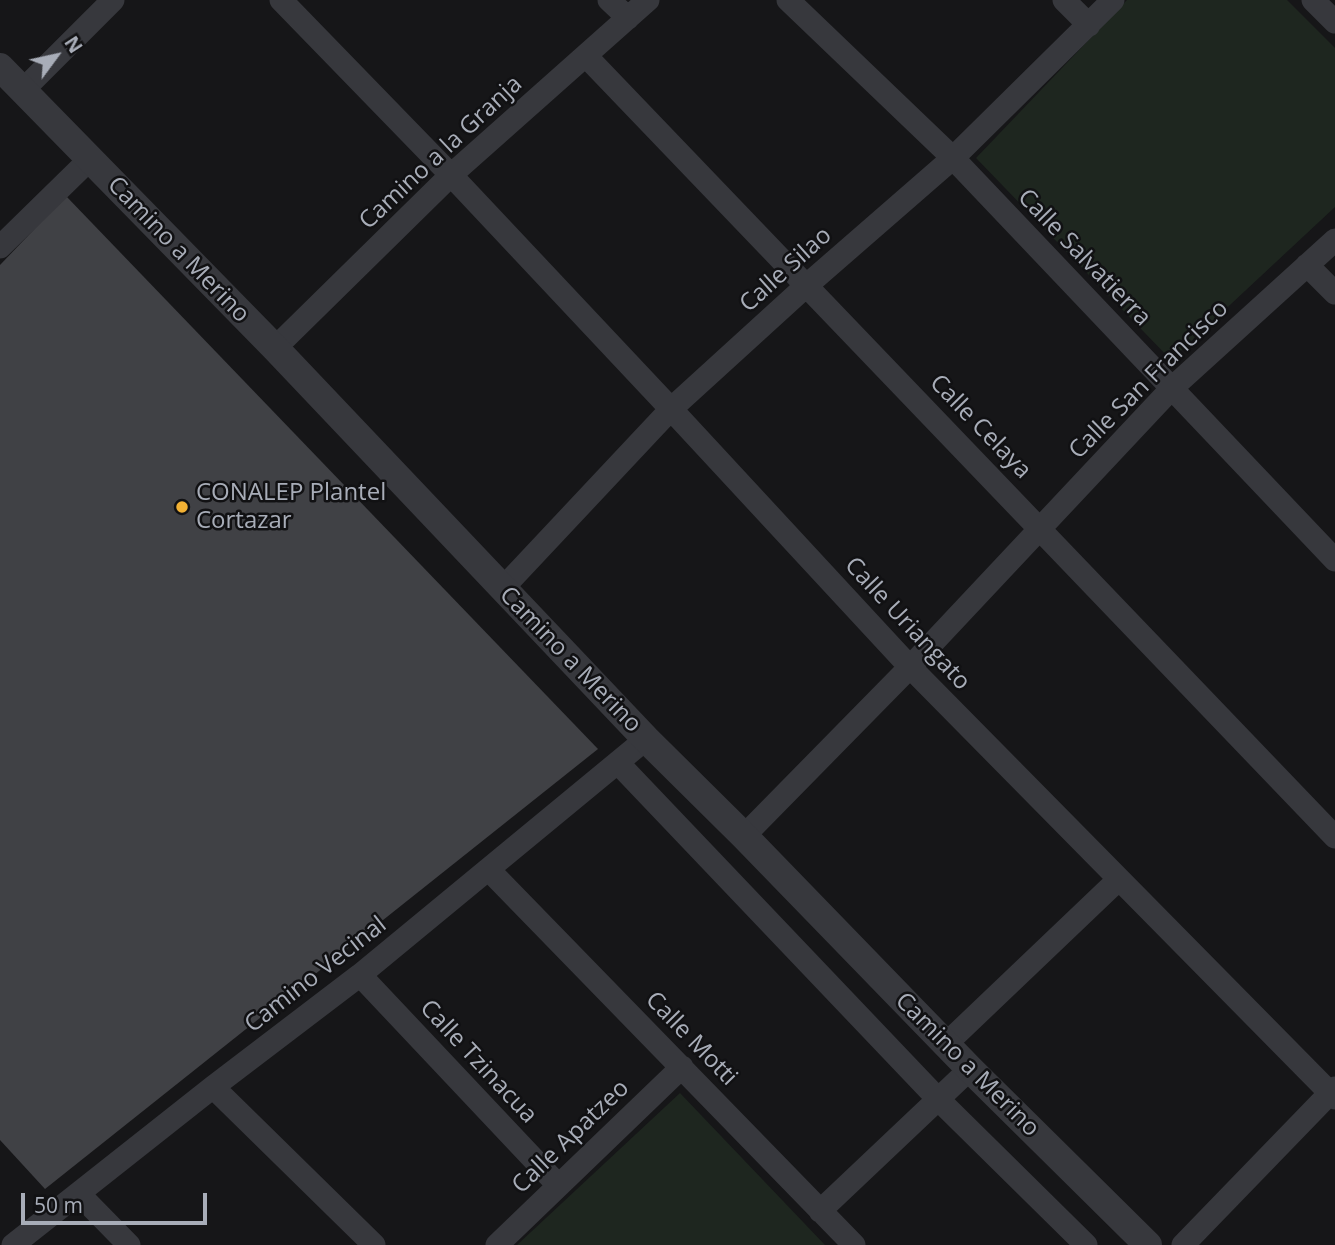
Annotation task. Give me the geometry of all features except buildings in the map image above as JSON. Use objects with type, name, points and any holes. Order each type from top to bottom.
[{"type":"street","points":[[23,90],[113,0]]},
{"type":"street","name":"Calle Uriangato","points":[[281,0],[671,409],[910,667],[1333,1093]]},
{"type":"street","points":[[609,0],[628,18]]},
{"type":"street","name":"Camino a la Granja","points":[[275,348],[451,176],[648,0]]},
{"type":"street","name":"Calle Salvatierra","points":[[788,0],[953,158],[1335,560]]},
{"type":"street","points":[[1064,0],[1089,25]]},
{"type":"street","name":"Calle Silao","points":[[502,589],[671,409],[806,286],[953,158],[1113,0]]},
{"type":"street","points":[[1313,0],[1335,22]]},
{"type":"street","name":"Calle Celaya","points":[[586,56],[1335,837]]},
{"type":"street","name":"Camino a Merino","points":[[0,68],[275,348],[646,739],[970,1069],[1148,1245]]},
{"type":"street","points":[[0,247],[89,160]]},
{"type":"street","name":"Calle San Francisco","points":[[744,836],[910,667],[1171,388],[1335,240]]},
{"type":"street","points":[[1307,265],[1335,293]]},
{"type":"street","name":"Camino Vecinal","points":[[13,1245],[360,975],[646,739]]},
{"type":"street","points":[[618,763],[938,1099],[1086,1245]]},
{"type":"street","name":"Calle Motti","points":[[489,870],[853,1245]]},
{"type":"street","points":[[946,1044],[1118,879]]},
{"type":"street","name":"Calle Tzinacua","points":[[360,975],[558,1185]]},
{"type":"street","name":"Calle Apatzeo","points":[[496,1245],[682,1067]]},
{"type":"street","points":[[820,1211],[970,1069]]},
{"type":"street","points":[[213,1087],[374,1245]]},
{"type":"street","points":[[1183,1245],[1333,1093]]},
{"type":"street","points":[[79,1194],[129,1245]]},
{"type":"shaded area","points":[[1127,0],[1287,0],[1335,48],[1335,207],[1171,360],[976,158]]},
{"type":"shaded area","points":[[680,1093],[825,1245],[517,1245]]},
{"type":"place","name":"CONALEP Plantel Cortazar","points":[[182,507]]}]
